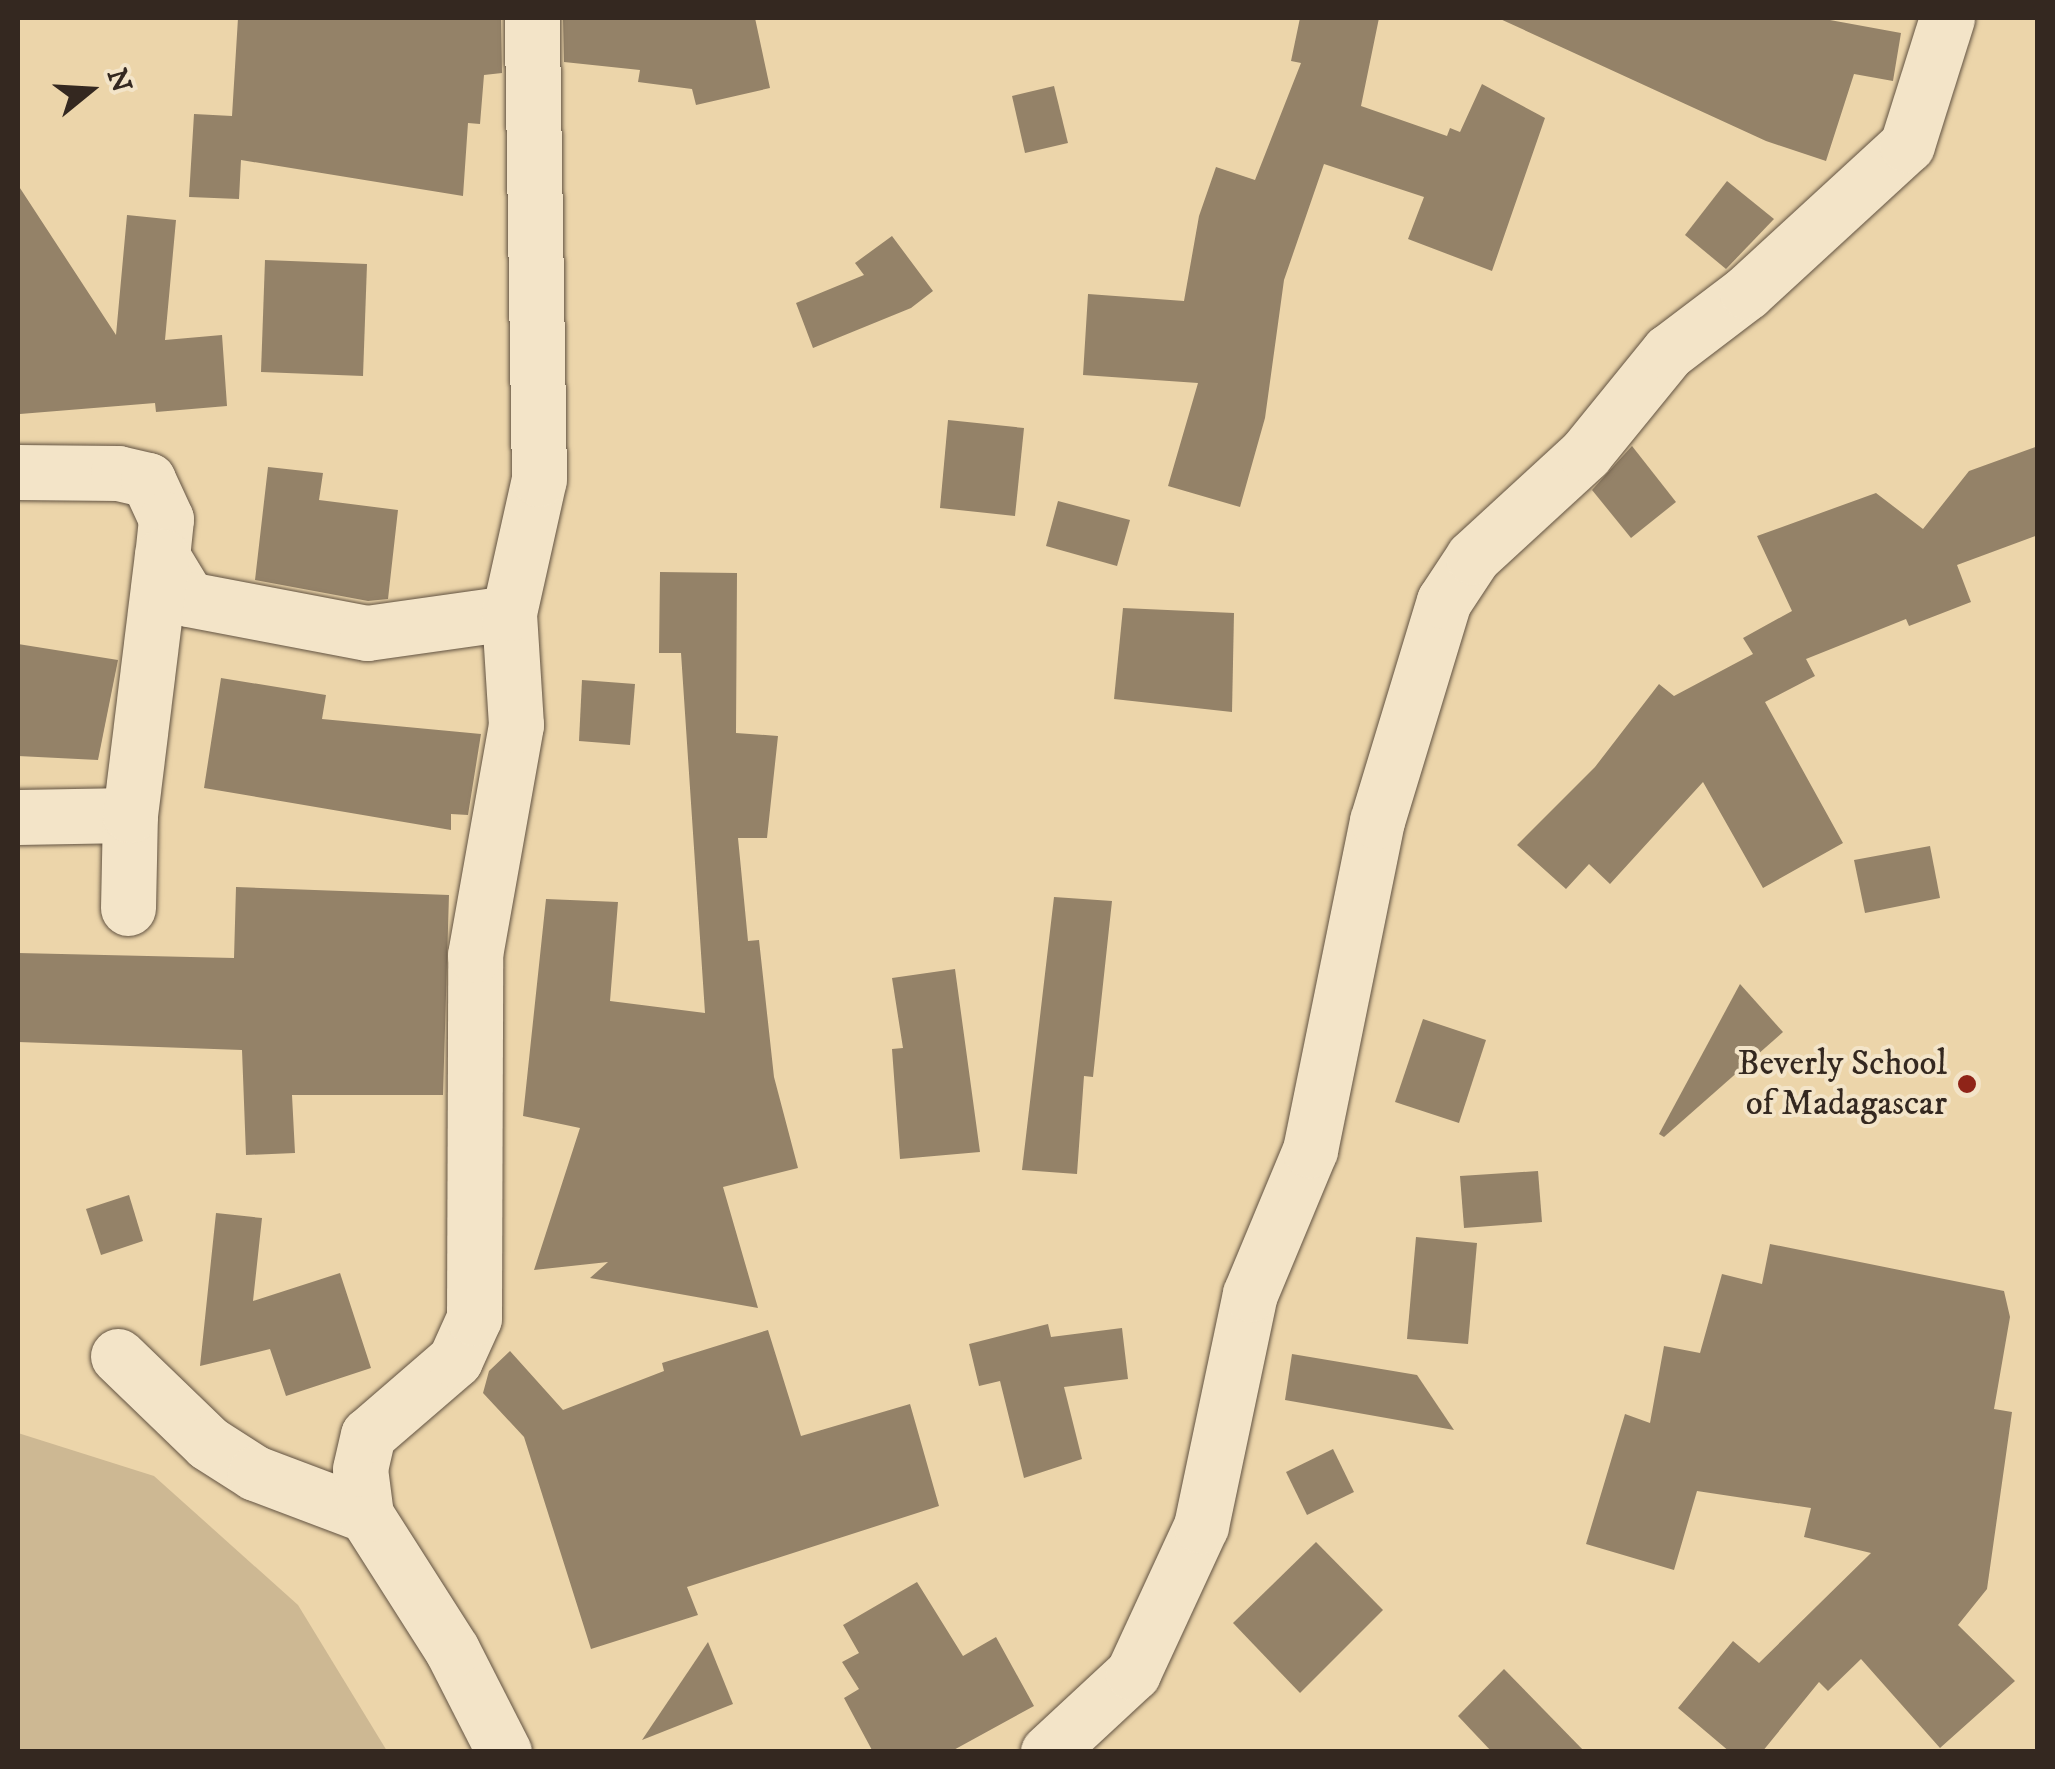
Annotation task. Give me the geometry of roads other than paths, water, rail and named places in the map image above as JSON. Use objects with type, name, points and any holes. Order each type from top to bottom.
[{"type":"street","points":[[504,1752],[452,1650],[366,1516],[360,1469],[368,1435],[455,1360],[474,1318],[475,955],[516,726],[509,613],[540,479],[532,18]]},
{"type":"street","points":[[1048,1752],[1133,1673],[1201,1526],[1250,1294],[1310,1150],[1377,820],[1444,601],[1473,557],[1585,454],[1668,352],[1747,292],[1907,145],[1947,18]]},
{"type":"street","points":[[18,472],[118,473],[148,480],[166,519],[130,815],[128,908]]},
{"type":"street","points":[[162,556],[188,600],[368,633],[509,613]]},
{"type":"street","points":[[18,817],[130,815]]},
{"type":"street","points":[[118,1356],[208,1443],[256,1473],[366,1516]]},
{"type":"place","name":"Beverly School of Madagascar","points":[[1967,1084]]}]
